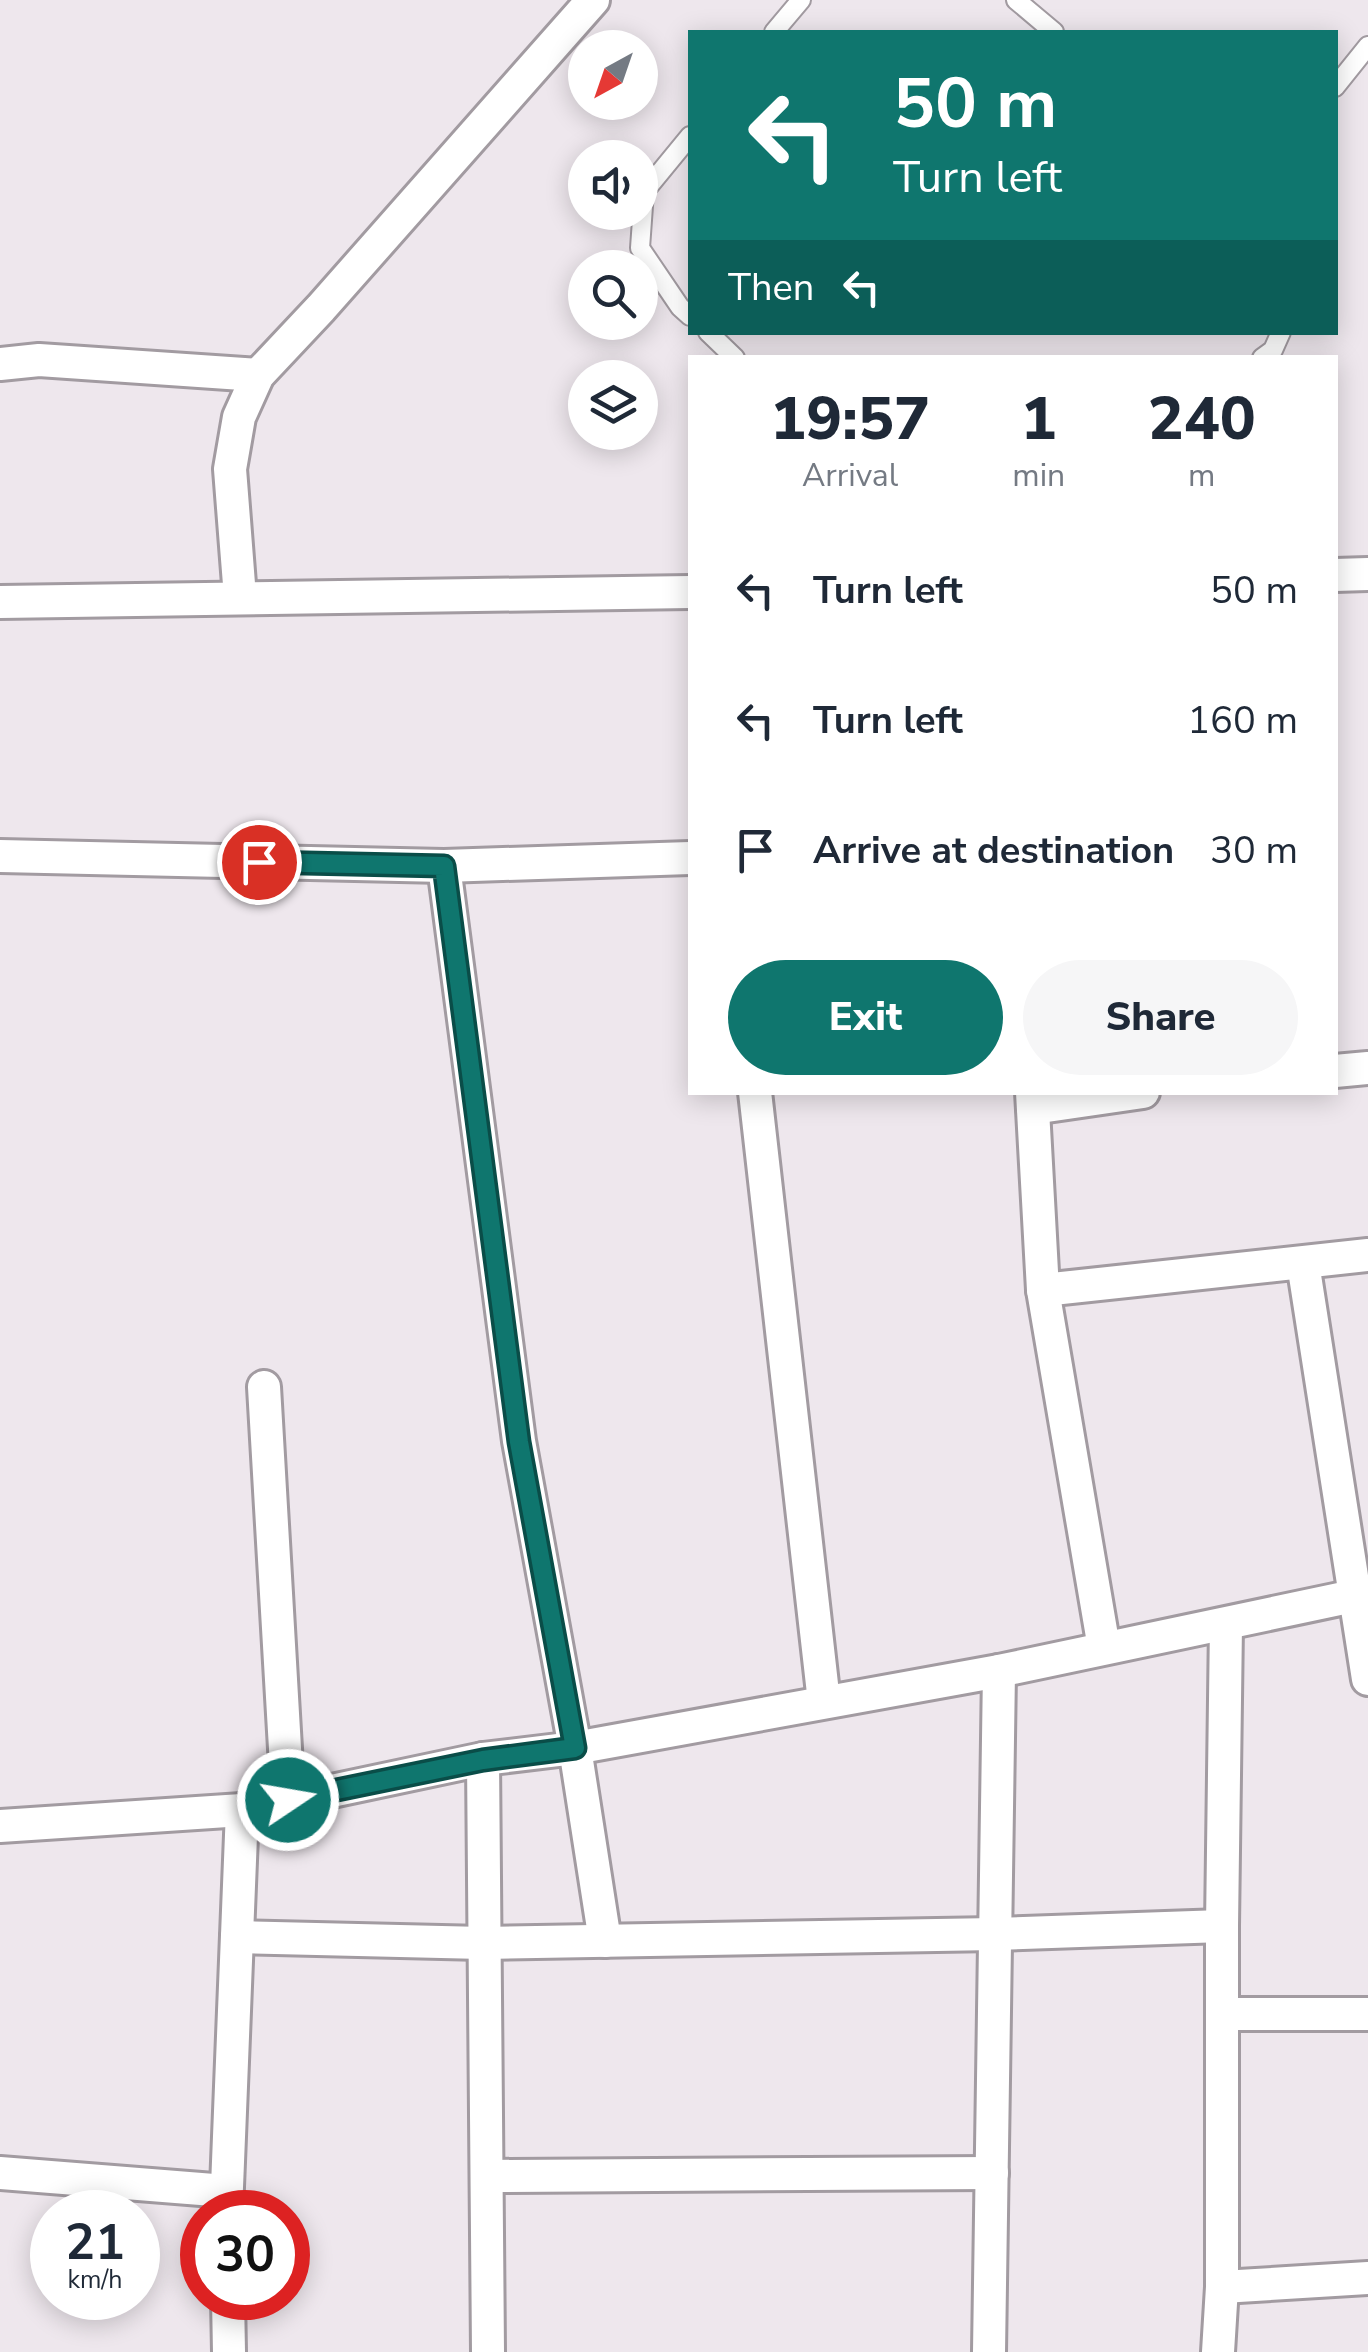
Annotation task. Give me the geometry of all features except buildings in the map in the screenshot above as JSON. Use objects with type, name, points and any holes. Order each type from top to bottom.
[{"type":"street","points":[[240,598],[230,469],[238,417],[258,374],[593,0]]},
{"type":"street","points":[[0,364],[38,360],[258,374]]},
{"type":"street","points":[[1338,575],[1368,574]]},
{"type":"street","points":[[0,602],[688,592]]},
{"type":"street","points":[[0,856],[444,866],[688,858]]},
{"type":"street","points":[[444,866],[519,1442],[575,1748],[605,1941]]},
{"type":"street","points":[[1338,1071],[1368,1068]]},
{"type":"street","points":[[754,1095],[824,1702]]},
{"type":"street","points":[[1101,1095],[1032,1100],[1044,1290],[1104,1648]]},
{"type":"street","points":[[1044,1290],[1368,1255]]},
{"type":"street","points":[[1303,1263],[1361,1594],[1368,1679]]},
{"type":"street","points":[[264,1387],[288,1800]]},
{"type":"street","points":[[0,1826],[242,1810],[483,1760],[575,1748],[999,1672],[1361,1594]]},
{"type":"street","points":[[1218,2352],[1222,2288],[1226,1624]]},
{"type":"street","points":[[989,2352],[999,1672]]},
{"type":"street","points":[[483,1760],[488,2352]]},
{"type":"street","points":[[226,2190],[242,1810]]},
{"type":"street","points":[[237,1937],[483,1943],[1222,1926]]},
{"type":"street","points":[[1223,2014],[1368,2014]]},
{"type":"street","points":[[489,2176],[992,2172]]},
{"type":"street","points":[[0,2173],[180,2196]]},
{"type":"street","points":[[1222,2288],[1368,2278]]},
{"type":"street","points":[[228,2320],[229,2352]]},
{"type":"lane","points":[[776,30],[801,0]]},
{"type":"lane","points":[[1016,0],[1052,30]]},
{"type":"lane","points":[[1338,83],[1368,46]]},
{"type":"lane","points":[[688,138],[644,192],[640,248],[688,314]]},
{"type":"lane","points":[[711,335],[732,355]]},
{"type":"route","points":[[259,862],[444,866],[519,1442],[575,1748],[483,1760],[288,1800]]}]
